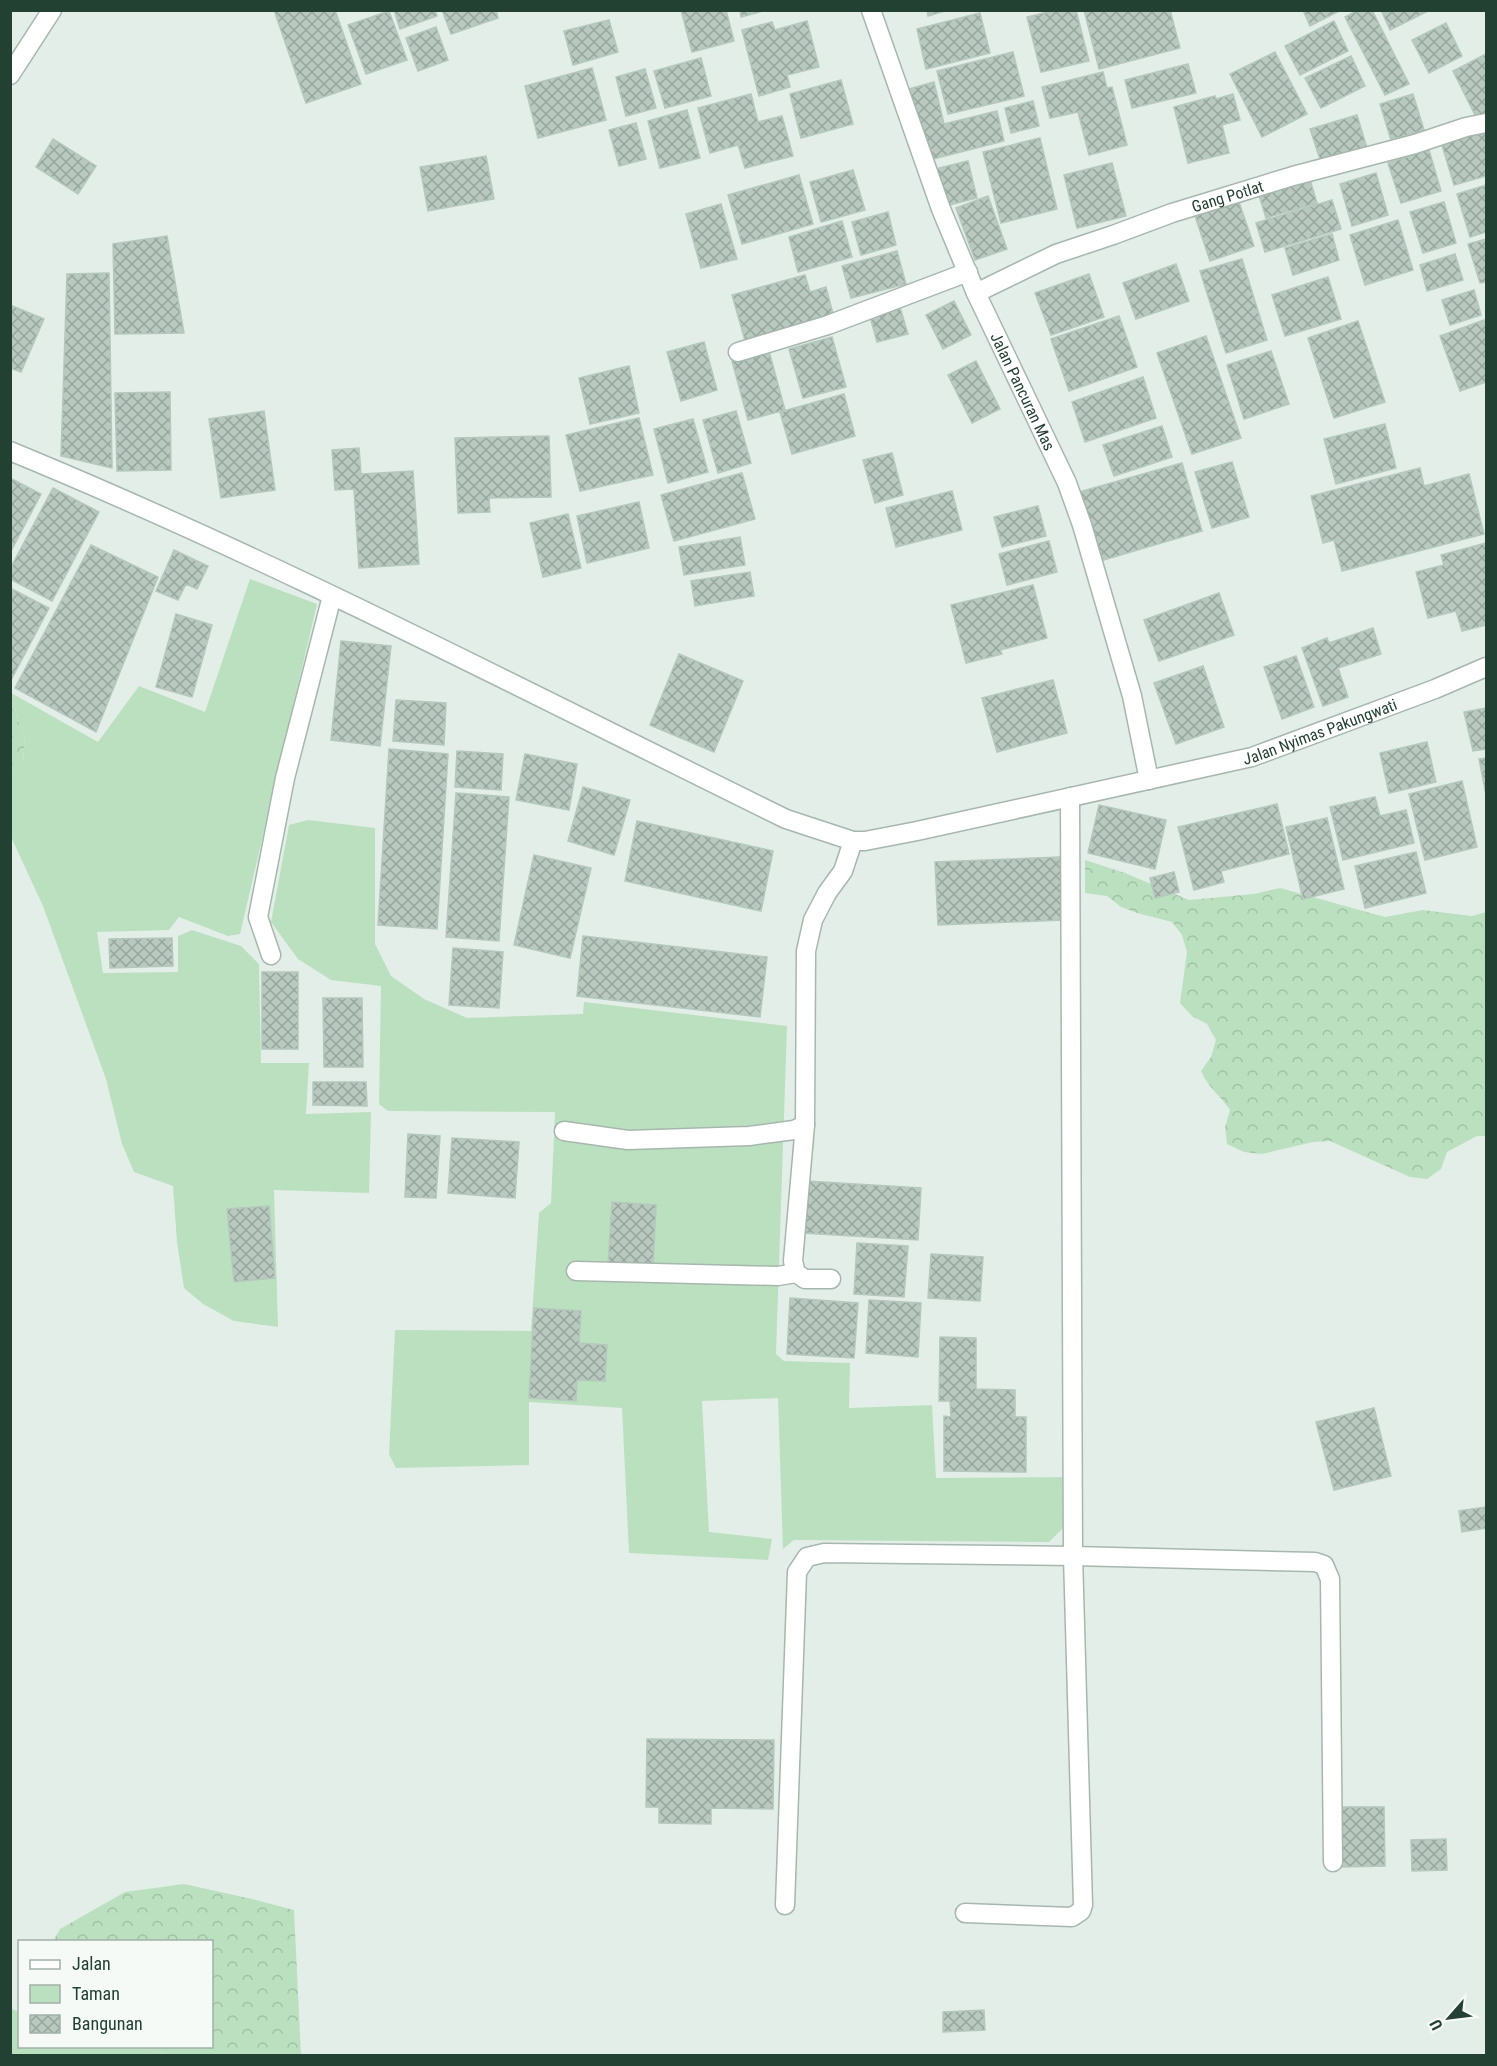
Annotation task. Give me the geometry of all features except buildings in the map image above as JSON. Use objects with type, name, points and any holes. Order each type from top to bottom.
[{"type":"street","points":[[10,75],[52,10]]},
{"type":"street","name":"Jalan Pancuran Mas","points":[[871,10],[941,208],[976,293],[1067,483],[1082,525],[1132,696],[1149,780]]},
{"type":"street","name":"Gang Potlat","points":[[976,293],[1056,254],[1172,213],[1293,176],[1486,123]]},
{"type":"street","points":[[738,352],[828,325],[968,272]]},
{"type":"street","points":[[10,451],[115,494],[332,596],[786,819],[853,841],[843,871],[827,893],[813,920],[806,951],[805,1125],[793,1261],[796,1273],[805,1280],[831,1279]]},
{"type":"street","points":[[271,954],[258,918],[285,778],[332,596]]},
{"type":"street","name":"Jalan Nyimas Pakungwati","points":[[853,841],[865,841],[917,831],[1252,757],[1435,689],[1486,667]]},
{"type":"street","points":[[965,1913],[1072,1917],[1081,1911],[1083,1905],[1073,1556],[1070,797]]},
{"type":"street","points":[[564,1131],[627,1140],[749,1136],[794,1130],[805,1125]]},
{"type":"street","points":[[576,1271],[778,1276],[796,1273]]},
{"type":"street","points":[[785,1905],[797,1572],[807,1557],[824,1553],[1073,1556],[1315,1562],[1324,1565],[1330,1579],[1333,1862]]},
{"type":"green space","points":[[250,579],[317,604],[240,934],[228,936],[179,917],[169,930],[97,932],[103,973],[178,972],[178,936],[192,930],[241,946],[259,964],[261,1063],[309,1063],[306,1114],[371,1112],[369,1193],[274,1190],[278,1327],[234,1321],[203,1304],[184,1288],[177,1242],[173,1186],[134,1172],[122,1144],[106,1079],[43,906],[11,837],[10,773],[23,762],[25,737],[17,719],[13,694],[98,742],[139,686],[205,712]]},
{"type":"green space","points":[[11,693],[17,719],[25,737],[23,762],[11,773]]},
{"type":"green space","points":[[308,820],[375,828],[375,944],[391,976],[424,999],[467,1018],[583,1014],[584,1002],[787,1026],[776,1354],[784,1361],[850,1363],[849,1408],[932,1405],[936,1478],[1068,1477],[1063,1528],[1049,1542],[794,1540],[783,1549],[778,1398],[702,1401],[709,1532],[772,1539],[768,1560],[629,1553],[622,1408],[529,1402],[529,1465],[396,1468],[389,1454],[395,1330],[531,1331],[539,1213],[551,1203],[555,1112],[388,1111],[379,1104],[381,986],[331,980],[298,959],[271,922],[289,825]]},
{"type":"green space","points":[[1085,860],[1125,873],[1189,900],[1254,894],[1280,888],[1385,917],[1423,910],[1472,916],[1486,912],[1486,1136],[1477,1136],[1447,1152],[1441,1169],[1427,1179],[1410,1177],[1330,1141],[1313,1142],[1262,1154],[1244,1152],[1227,1144],[1225,1127],[1230,1110],[1201,1071],[1211,1057],[1216,1040],[1207,1024],[1192,1016],[1180,1003],[1187,952],[1182,935],[1172,922],[1121,907],[1107,896],[1085,893]]},
{"type":"green space","points":[[184,1884],[294,1910],[301,2055],[171,2055],[140,2048],[213,2048],[213,1940],[54,1940],[60,1929],[125,1892]]},
{"type":"green space","points":[[10,2008],[18,2012],[18,2048],[140,2048],[171,2055],[11,2055]]}]
